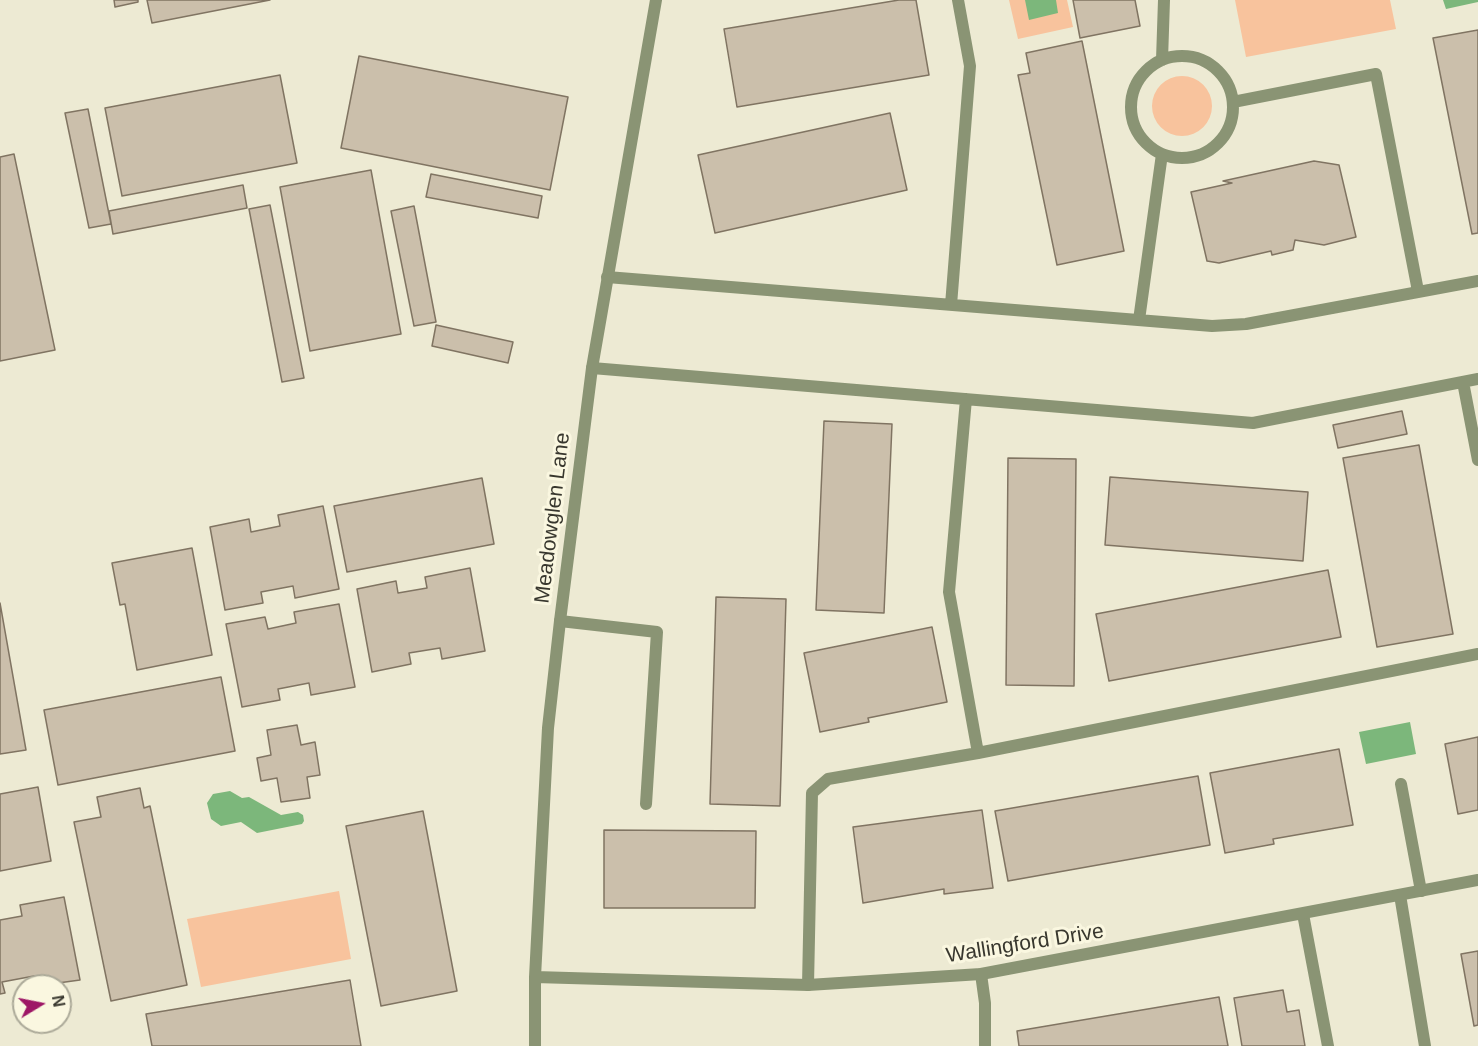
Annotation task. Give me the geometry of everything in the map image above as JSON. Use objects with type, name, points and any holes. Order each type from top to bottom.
[{"type":"street","name":"Meadowglen Lane","points":[[535,1046],[535,977],[548,728],[560,621],[592,368],[656,0]]},
{"type":"street","points":[[951,305],[969,66],[958,0]]},
{"type":"street","points":[[1162,60],[1164,0]]},
{"type":"street","points":[[1177,55],[1193,56],[1208,62],[1220,72],[1229,85],[1233,102],[1232,120],[1225,136],[1213,149],[1188,158],[1162,154],[1147,144],[1136,130],[1131,113],[1132,95],[1138,80],[1148,68],[1177,55]]},
{"type":"street","points":[[1233,102],[1376,74],[1418,291]]},
{"type":"street","points":[[1140,320],[1162,154]]},
{"type":"street","points":[[607,277],[1212,326],[1246,324],[1478,281]]},
{"type":"street","points":[[592,368],[1253,423],[1478,380]]},
{"type":"street","points":[[1463,382],[1478,460]]},
{"type":"street","points":[[966,399],[949,592],[978,753]]},
{"type":"street","points":[[560,621],[657,632],[645,804]]},
{"type":"street","points":[[808,985],[812,793],[828,779],[978,753],[1478,654]]},
{"type":"street","points":[[1401,784],[1421,891]]},
{"type":"street","name":"Wallingford Drive","points":[[535,977],[808,985],[981,974],[1478,880]]},
{"type":"street","points":[[1400,895],[1425,1046]]},
{"type":"street","points":[[1303,914],[1328,1046]]},
{"type":"street","points":[[981,974],[986,1004],[985,1046]]},
{"type":"shaded area","points":[[1009,0],[1067,0],[1073,27],[1018,39]]},
{"type":"shaded area","points":[[1025,0],[1056,0],[1058,13],[1029,20]]},
{"type":"shaded area","points":[[1235,0],[1390,0],[1396,29],[1246,57]]},
{"type":"shaded area","points":[[1443,0],[1478,0],[1478,2],[1446,9]]},
{"type":"shaded area","points":[[1182,76],[1199,81],[1207,89],[1212,106],[1207,123],[1199,131],[1182,136],[1165,131],[1157,123],[1152,106],[1157,89],[1165,81]]},
{"type":"shaded area","points":[[1410,722],[1416,754],[1366,764],[1359,732]]},
{"type":"shaded area","points":[[230,791],[242,798],[249,797],[281,815],[298,812],[303,815],[304,821],[302,824],[257,833],[241,822],[221,826],[211,819],[207,803],[213,794]]},
{"type":"shaded area","points":[[339,891],[351,959],[201,987],[187,919]]},
{"type":"building","points":[[114,0],[138,0],[138,2],[115,7]]},
{"type":"building","points":[[147,0],[270,0],[152,23]]},
{"type":"building","points":[[899,0],[916,0],[929,75],[737,107],[724,29]]},
{"type":"building","points":[[1073,0],[1135,0],[1140,26],[1080,38]]},
{"type":"building","points":[[1478,30],[1478,233],[1472,234],[1433,38]]},
{"type":"building","points":[[1082,41],[1124,251],[1057,265],[1018,75],[1030,73],[1026,53]]},
{"type":"building","points":[[359,56],[568,97],[550,190],[341,148]]},
{"type":"building","points":[[280,75],[297,163],[122,196],[105,108]]},
{"type":"building","points":[[88,109],[111,224],[89,228],[65,113]]},
{"type":"building","points":[[890,113],[907,190],[715,233],[698,155]]},
{"type":"building","points":[[14,154],[55,350],[0,361],[0,157]]},
{"type":"building","points":[[1314,161],[1339,165],[1356,237],[1324,245],[1295,240],[1293,250],[1272,255],[1271,251],[1219,263],[1207,261],[1191,192],[1232,183],[1223,181]]},
{"type":"building","points":[[371,170],[401,334],[310,351],[280,187]]},
{"type":"building","points":[[431,174],[542,196],[538,218],[426,197]]},
{"type":"building","points":[[243,185],[247,208],[113,234],[109,211]]},
{"type":"building","points":[[270,205],[304,378],[282,382],[249,209]]},
{"type":"building","points":[[414,206],[436,322],[414,326],[391,211]]},
{"type":"building","points":[[436,325],[513,342],[508,363],[432,346]]},
{"type":"building","points":[[1402,411],[1407,434],[1338,448],[1333,425]]},
{"type":"building","points":[[824,421],[892,424],[884,613],[816,610]]},
{"type":"building","points":[[1419,445],[1453,634],[1377,647],[1343,458]]},
{"type":"building","points":[[1008,458],[1076,459],[1074,686],[1006,685]]},
{"type":"building","points":[[1110,477],[1308,492],[1303,561],[1105,545]]},
{"type":"building","points":[[482,478],[494,544],[347,572],[334,506]]},
{"type":"building","points":[[323,506],[339,589],[295,598],[293,586],[261,592],[263,603],[225,610],[210,527],[249,519],[251,532],[280,526],[278,515]]},
{"type":"building","points":[[192,548],[212,655],[137,670],[125,604],[120,605],[112,563]]},
{"type":"building","points":[[470,568],[485,651],[442,659],[440,648],[409,653],[411,664],[372,672],[357,589],[396,581],[398,593],[427,588],[425,577]]},
{"type":"building","points":[[1328,570],[1341,637],[1109,681],[1096,614]]},
{"type":"building","points":[[716,597],[786,599],[780,806],[710,804]]},
{"type":"building","points":[[0,603],[26,750],[0,754]]},
{"type":"building","points":[[339,604],[355,687],[311,695],[309,683],[278,689],[280,700],[242,707],[226,624],[265,617],[268,629],[296,623],[294,612]]},
{"type":"building","points":[[932,627],[947,702],[868,718],[869,722],[820,732],[804,653]]},
{"type":"building","points":[[221,677],[235,751],[58,785],[44,710]]},
{"type":"building","points":[[297,725],[301,745],[315,742],[320,775],[307,777],[310,798],[281,802],[277,778],[261,781],[257,758],[271,755],[267,730]]},
{"type":"building","points":[[1478,737],[1478,810],[1458,814],[1445,744]]},
{"type":"building","points":[[1339,749],[1353,825],[1273,839],[1274,844],[1225,853],[1210,773]]},
{"type":"building","points":[[1198,776],[1210,845],[1008,881],[995,811]]},
{"type":"building","points":[[38,787],[51,861],[0,871],[0,794]]},
{"type":"building","points":[[140,788],[144,808],[150,806],[187,985],[111,1001],[74,822],[101,817],[97,797]]},
{"type":"building","points":[[982,810],[993,888],[944,894],[944,889],[863,903],[853,827]]},
{"type":"building","points":[[423,811],[457,991],[381,1006],[346,826]]},
{"type":"building","points":[[604,830],[756,831],[755,908],[604,908]]},
{"type":"building","points":[[64,897],[80,980],[72,981],[72,974],[12,974],[12,980],[2,982],[5,993],[0,994],[0,920],[22,916],[20,905]]},
{"type":"building","points":[[1478,951],[1478,1025],[1474,1026],[1461,954]]},
{"type":"building","points":[[350,980],[361,1046],[152,1046],[146,1014]]},
{"type":"building","points":[[1283,990],[1287,1012],[1299,1010],[1305,1046],[1242,1046],[1234,998]]},
{"type":"building","points":[[1219,997],[1228,1046],[1019,1046],[1017,1031]]}]
